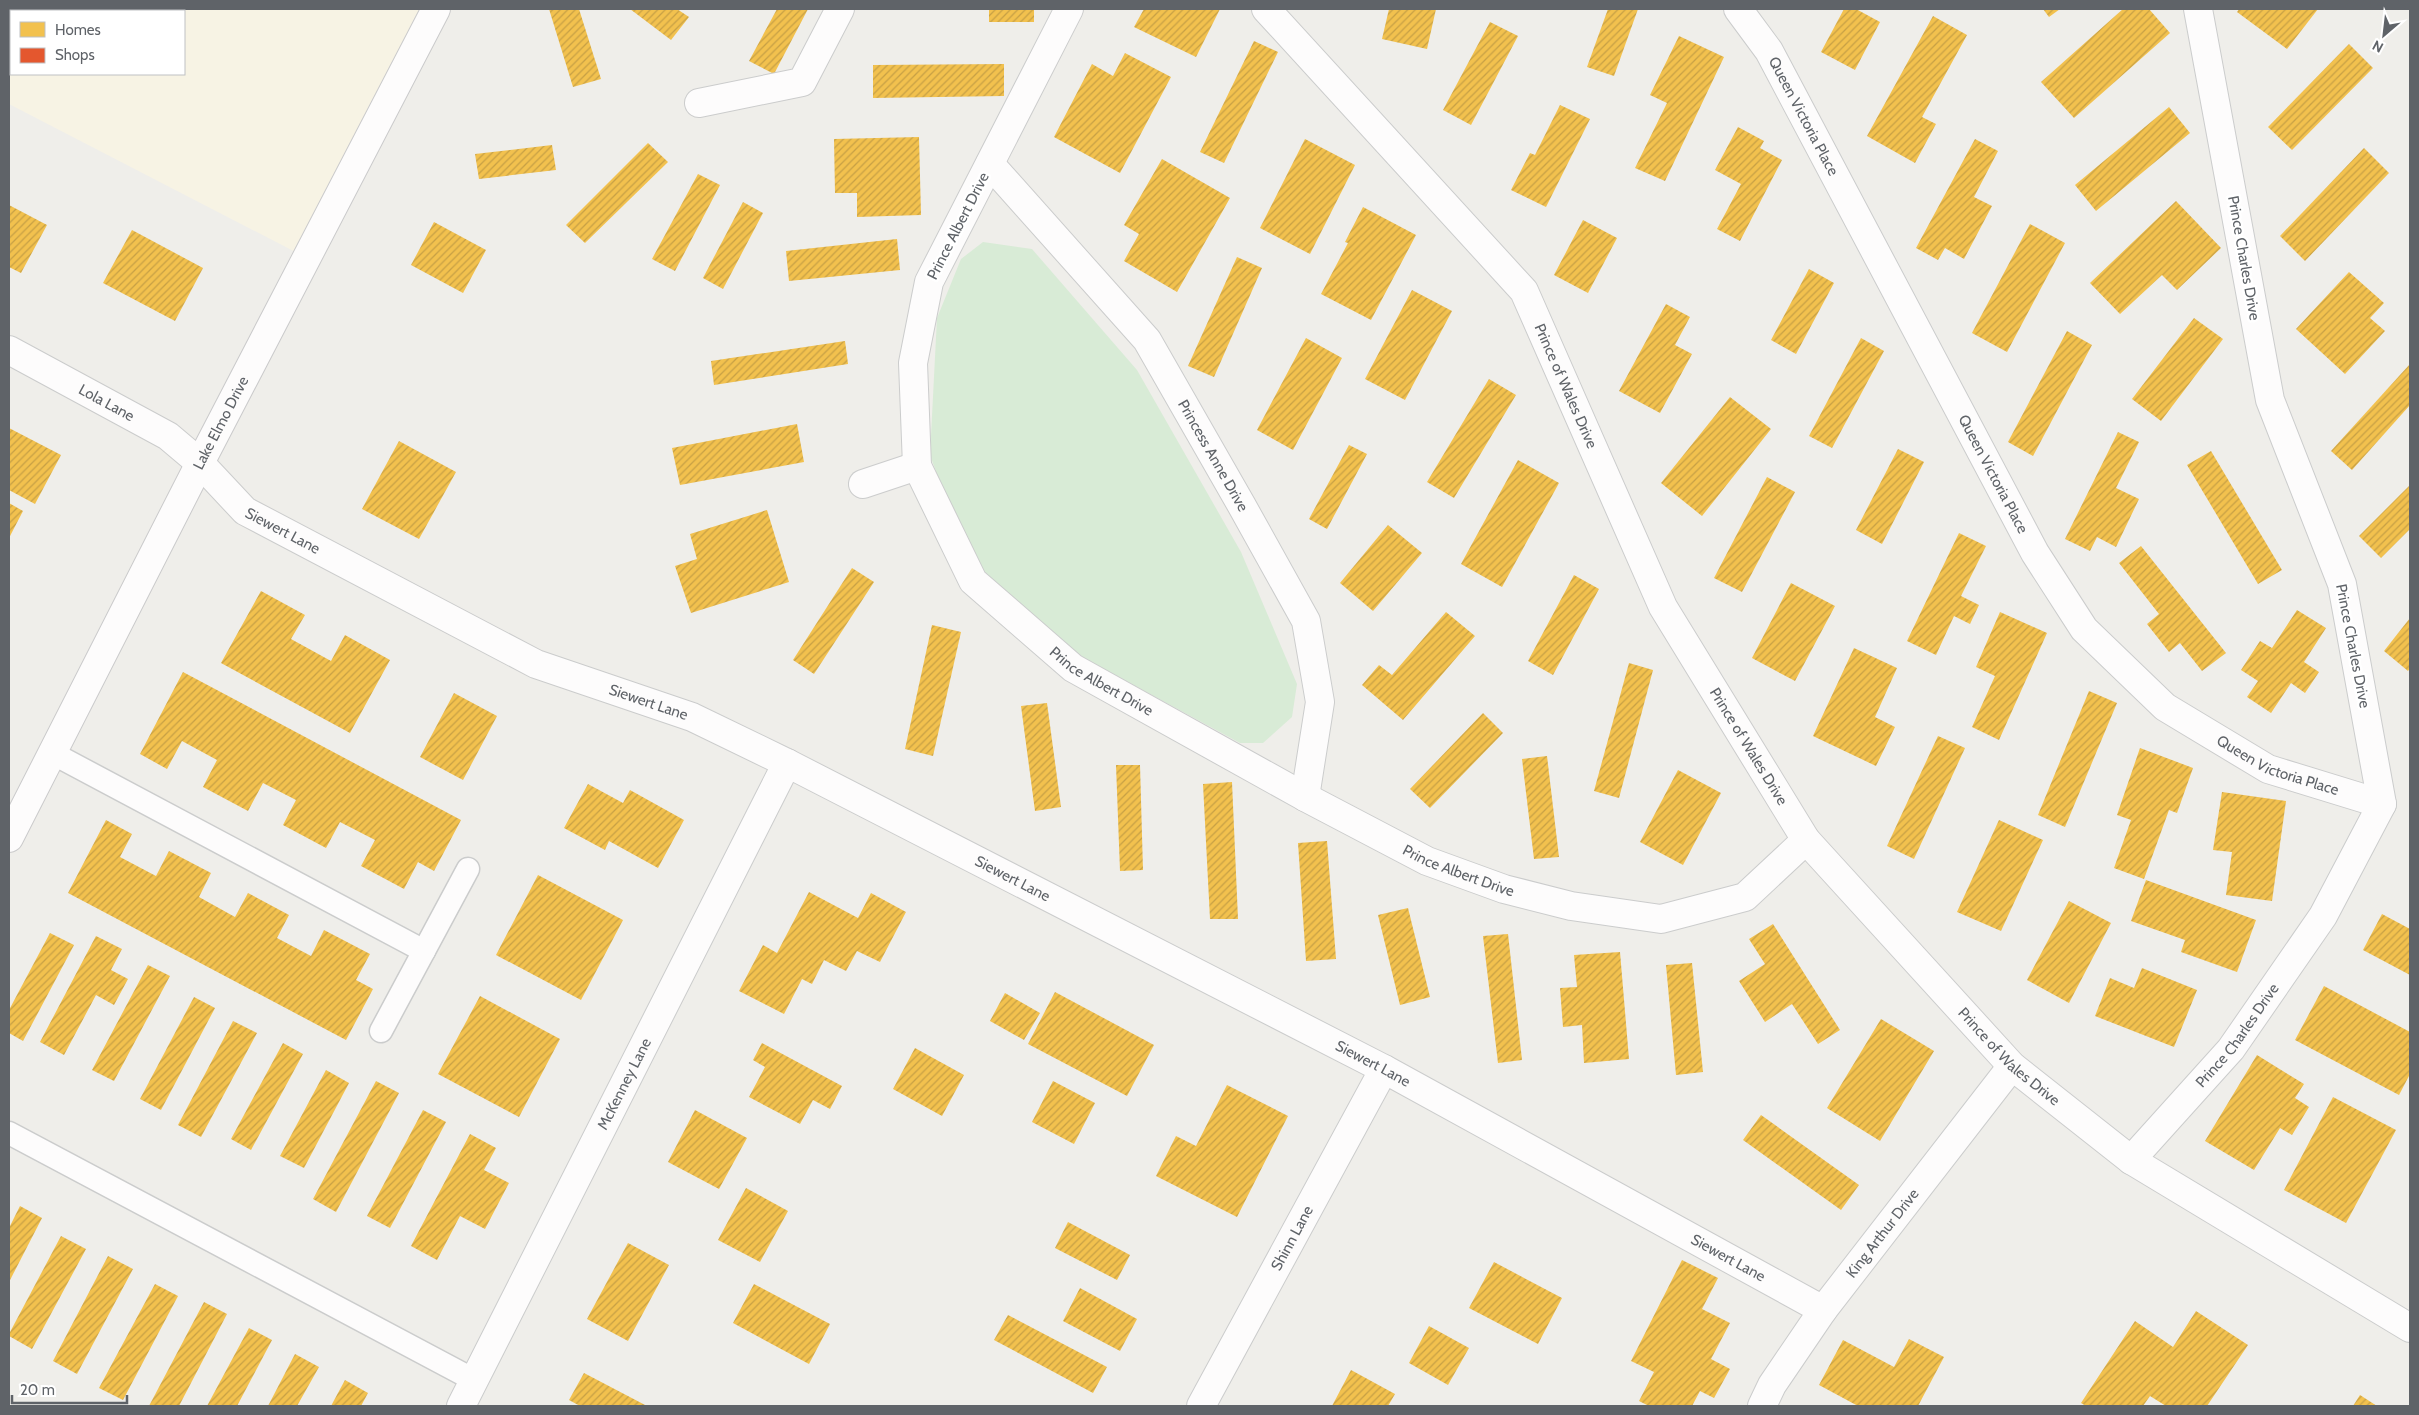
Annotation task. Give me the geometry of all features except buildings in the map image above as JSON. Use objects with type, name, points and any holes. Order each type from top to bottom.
[{"type":"street","name":"Lake Elmo Drive","points":[[9,838],[200,463],[436,9]]},
{"type":"street","points":[[699,103],[802,82],[840,9]]},
{"type":"street","name":"Prince Albert Drive","points":[[1069,9],[929,282],[913,364],[917,466],[974,581],[1073,668],[1305,797],[1427,862],[1504,888],[1571,906],[1661,919],[1745,897],[1806,840]]},
{"type":"street","name":"Prince of Wales Drive","points":[[1266,9],[1524,291],[1663,607],[1806,840],[2012,1066],[2131,1160],[2410,1328]]},
{"type":"street","name":"Queen Victoria Place","points":[[1738,9],[1769,51],[2035,553],[2084,629],[2165,707],[2268,769],[2382,804]]},
{"type":"street","name":"Prince Charles Drive","points":[[2131,1160],[2231,1049],[2323,916],[2382,804],[2342,584],[2270,400],[2198,9]]},
{"type":"street","name":"Princess Anne Drive","points":[[990,164],[1147,340],[1306,621],[1320,702],[1305,797]]},
{"type":"street","name":"Lola Lane","points":[[9,350],[168,436],[200,463]]},
{"type":"street","name":"Siewert Lane","points":[[200,463],[245,512],[536,664],[692,717],[787,762],[1384,1069],[1823,1310]]},
{"type":"street","points":[[863,484],[917,466]]},
{"type":"street","name":"McKenney Lane","points":[[462,1406],[787,762]]},
{"type":"street","name":"King Arthur Drive","points":[[1762,1406],[1772,1385],[1823,1310],[2012,1066]]},
{"type":"street","name":"Shinn Lane","points":[[1201,1406],[1384,1069]]},
{"type":"lane","points":[[52,753],[424,951]]},
{"type":"lane","points":[[381,1031],[468,869]]},
{"type":"lane","points":[[9,1133],[474,1380]]},
{"type":"shaded area","points":[[9,9],[436,9],[307,258],[9,104]]},
{"type":"green space","points":[[983,242],[1032,249],[1137,370],[1241,552],[1297,684],[1292,717],[1263,743],[1240,743],[1082,657],[999,594],[963,546],[930,455],[937,318],[961,259]]}]
